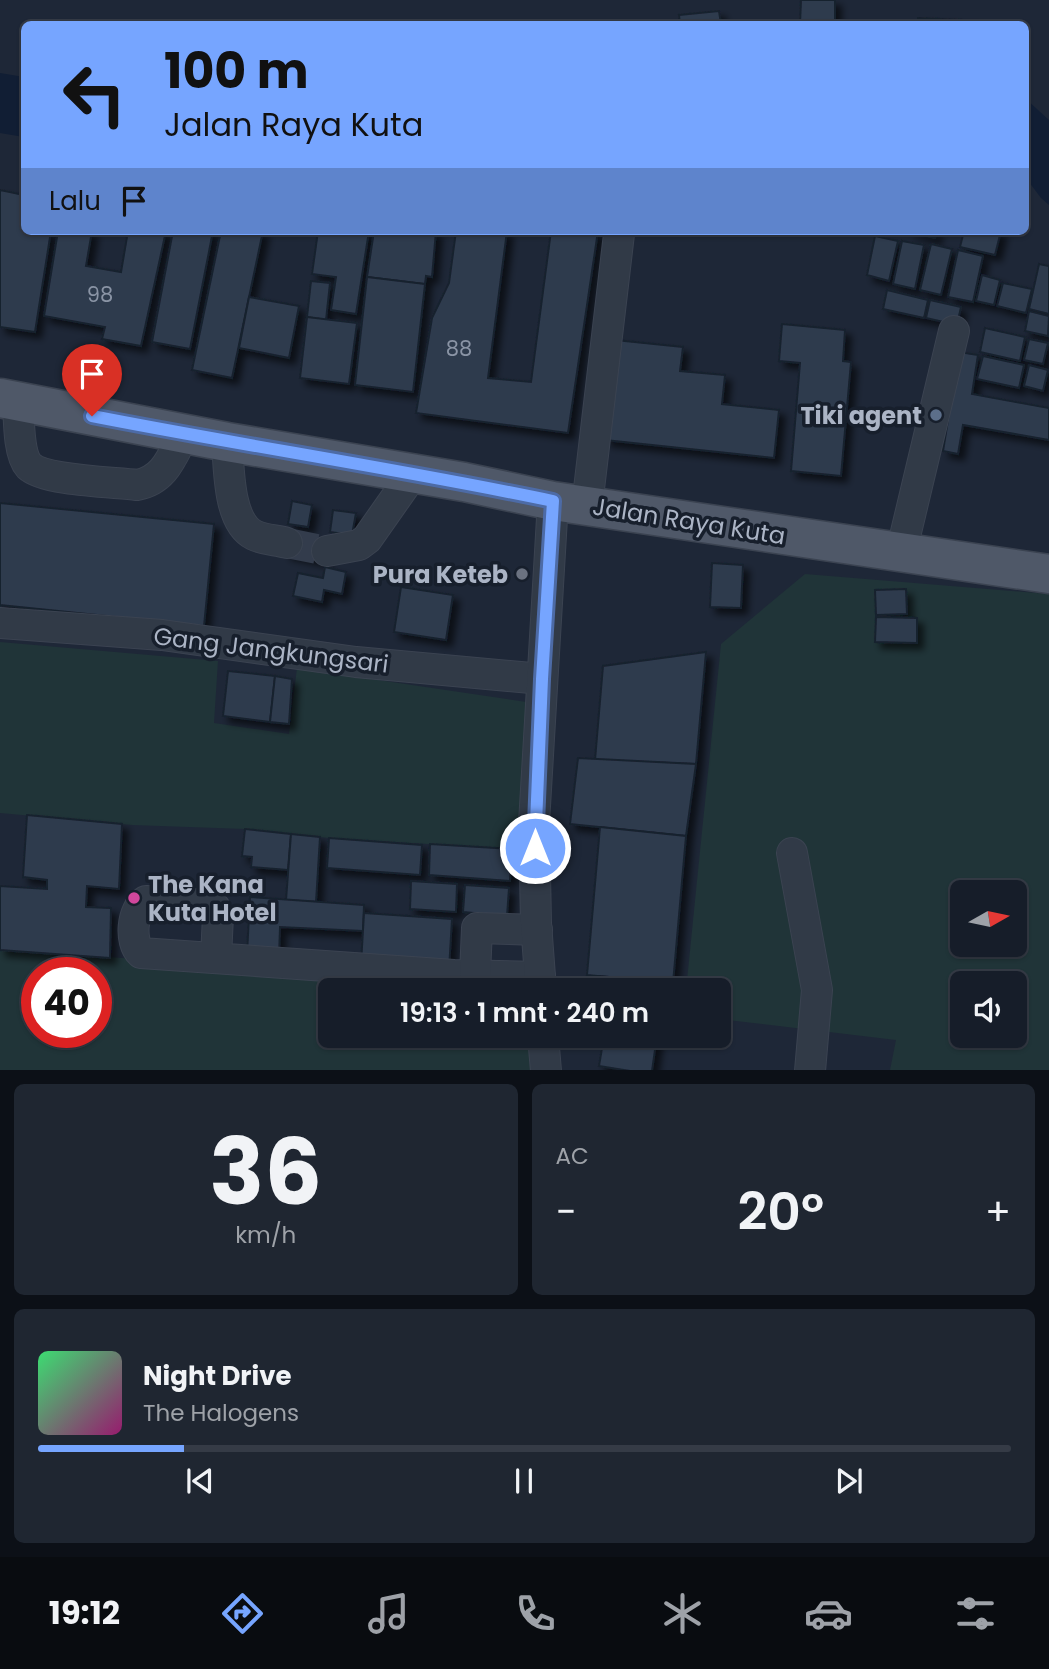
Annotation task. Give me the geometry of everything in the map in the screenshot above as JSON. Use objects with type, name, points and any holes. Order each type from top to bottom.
[{"type":"main road","name":"Jalan Raya Kuta","points":[[9,399],[227,442],[464,482],[570,503],[1049,574]]},
{"type":"street","points":[[541,978],[534,823],[542,679],[570,503],[619,235]]},
{"type":"street","points":[[901,553],[954,331]]},
{"type":"street","points":[[9,399],[28,465],[45,475],[137,485],[150,483],[163,471],[184,434]]},
{"type":"street","points":[[227,442],[233,503],[245,527],[255,535],[287,543]]},
{"type":"street","points":[[327,551],[359,545],[368,539],[412,475]]},
{"type":"street","name":"Gang Jangkungsari","points":[[0,623],[162,635],[356,662],[542,679]]},
{"type":"street","points":[[792,853],[817,990],[810,1070]]},
{"type":"street","points":[[475,975],[477,928],[537,930]]},
{"type":"street","points":[[216,958],[497,978]]},
{"type":"street","points":[[544,1048],[546,1070]]},
{"type":"green space","points":[[805,574],[1049,594],[1049,1070],[890,1070],[896,1040],[731,1020],[731,978],[687,978],[721,644]]},
{"type":"green space","points":[[0,642],[218,661],[214,723],[289,734],[297,668],[533,703],[523,853],[512,849],[329,838],[245,829],[132,825],[0,813]]},
{"type":"green space","points":[[0,950],[106,957],[21,957],[21,1048],[112,1048],[112,957],[425,978],[318,978],[318,1048],[531,1048],[530,1070],[0,1070]]},
{"type":"water","points":[[0,73],[21,76],[21,136],[0,133]]},
{"type":"water","points":[[1029,102],[1049,120],[1049,205],[1029,182]]},
{"type":"building","points":[[801,0],[835,0],[835,21],[800,21]]},
{"type":"building","points":[[719,11],[721,21],[680,21],[679,15]]},
{"type":"building","points":[[918,18],[985,21],[918,21]]},
{"type":"building","points":[[0,190],[21,194],[21,235],[50,235],[35,332],[0,327]]},
{"type":"building","points":[[57,235],[91,235],[86,266],[121,272],[127,235],[165,235],[141,346],[102,339],[105,327],[44,316]]},
{"type":"building","points":[[172,235],[212,235],[190,349],[152,342]]},
{"type":"building","points":[[220,235],[262,235],[232,378],[192,370]]},
{"type":"building","points":[[317,235],[368,235],[356,314],[331,310],[336,277],[312,274]]},
{"type":"building","points":[[373,235],[436,235],[432,277],[426,276],[425,284],[367,277]]},
{"type":"building","points":[[455,235],[506,235],[488,378],[531,382],[550,235],[597,235],[568,433],[416,413],[432,318],[449,283]]},
{"type":"building","points":[[963,235],[1000,235],[995,255],[960,247]]},
{"type":"building","points":[[875,236],[898,241],[889,281],[867,275]]},
{"type":"building","points":[[902,241],[924,245],[915,289],[893,284]]},
{"type":"building","points":[[931,244],[952,249],[941,295],[920,290]]},
{"type":"building","points":[[958,250],[983,256],[973,302],[948,297]]},
{"type":"building","points":[[1039,264],[1049,266],[1049,314],[1029,309]]},
{"type":"building","points":[[982,275],[1000,280],[994,305],[976,301]]},
{"type":"building","points":[[367,277],[425,284],[413,392],[355,385]]},
{"type":"building","points":[[311,281],[330,283],[326,320],[307,317]]},
{"type":"building","points":[[1003,283],[1032,289],[1026,313],[997,306]]},
{"type":"building","points":[[887,290],[928,300],[924,318],[883,309]]},
{"type":"building","points":[[249,297],[299,306],[289,358],[239,348]]},
{"type":"building","points":[[930,300],[961,307],[957,325],[926,318]]},
{"type":"building","points":[[1029,311],[1049,316],[1048,336],[1025,331]]},
{"type":"building","points":[[307,317],[357,323],[349,384],[300,378]]},
{"type":"building","points":[[782,324],[845,330],[843,361],[851,362],[841,476],[791,471],[800,363],[779,361]]},
{"type":"building","points":[[985,328],[1025,337],[1020,361],[980,352]]},
{"type":"building","points":[[1029,339],[1048,343],[1043,364],[1024,360]]},
{"type":"building","points":[[615,340],[683,347],[680,371],[725,375],[722,404],[779,410],[774,458],[605,440]]},
{"type":"building","points":[[959,352],[978,355],[972,394],[1049,408],[1049,440],[963,425],[958,454],[943,451]]},
{"type":"building","points":[[983,356],[1024,365],[1019,388],[977,379]]},
{"type":"building","points":[[1029,365],[1048,370],[1043,391],[1024,386]]},
{"type":"building","points":[[292,501],[312,505],[308,527],[288,524]]},
{"type":"building","points":[[0,503],[214,524],[204,626],[0,605]]},
{"type":"building","points":[[333,510],[356,513],[352,535],[330,532]]},
{"type":"building","points":[[289,533],[329,541],[325,561],[285,553]]},
{"type":"building","points":[[712,563],[743,565],[741,608],[710,607]]},
{"type":"building","points":[[325,567],[346,572],[342,594],[324,590],[322,602],[293,596],[298,573],[323,578]]},
{"type":"building","points":[[401,587],[453,595],[446,640],[394,632]]},
{"type":"building","points":[[906,589],[907,614],[876,615],[875,590]]},
{"type":"building","points":[[876,617],[917,618],[917,643],[875,642]]},
{"type":"building","points":[[706,652],[696,764],[595,760],[603,666]]},
{"type":"building","points":[[228,671],[275,676],[270,722],[223,716]]},
{"type":"building","points":[[275,676],[292,679],[289,724],[270,722]]},
{"type":"building","points":[[578,758],[696,764],[686,836],[570,824]]},
{"type":"building","points":[[27,815],[122,824],[119,889],[87,886],[86,907],[111,908],[110,957],[0,950],[0,886],[47,889],[47,880],[23,877]]},
{"type":"building","points":[[600,827],[686,836],[673,978],[587,975]]},
{"type":"building","points":[[245,829],[291,834],[288,870],[251,867],[252,857],[242,856]]},
{"type":"building","points":[[291,834],[320,837],[316,902],[286,900]]},
{"type":"building","points":[[329,838],[422,845],[420,875],[327,868]]},
{"type":"building","points":[[430,844],[512,849],[510,881],[429,875]]},
{"type":"building","points":[[411,881],[457,884],[456,912],[410,909]]},
{"type":"building","points":[[465,885],[509,888],[507,916],[463,912]]},
{"type":"building","points":[[250,897],[364,905],[363,931],[280,927],[279,957],[247,954]]},
{"type":"building","points":[[364,913],[452,919],[449,970],[361,964]]},
{"type":"building","points":[[602,1048],[655,1048],[652,1070],[624,1070],[599,1066]]},
{"type":"tunnel","points":[[287,543],[327,551]]},
{"type":"place","name":"Tiki agent","points":[[936,415]]},
{"type":"place","name":"Pura Keteb","points":[[522,574]]},
{"type":"place","name":"The Kana Kuta Hotel","points":[[134,898]]},
{"type":"route","points":[[92,416],[412,475],[464,482],[553,501],[534,823],[535,848]]}]
